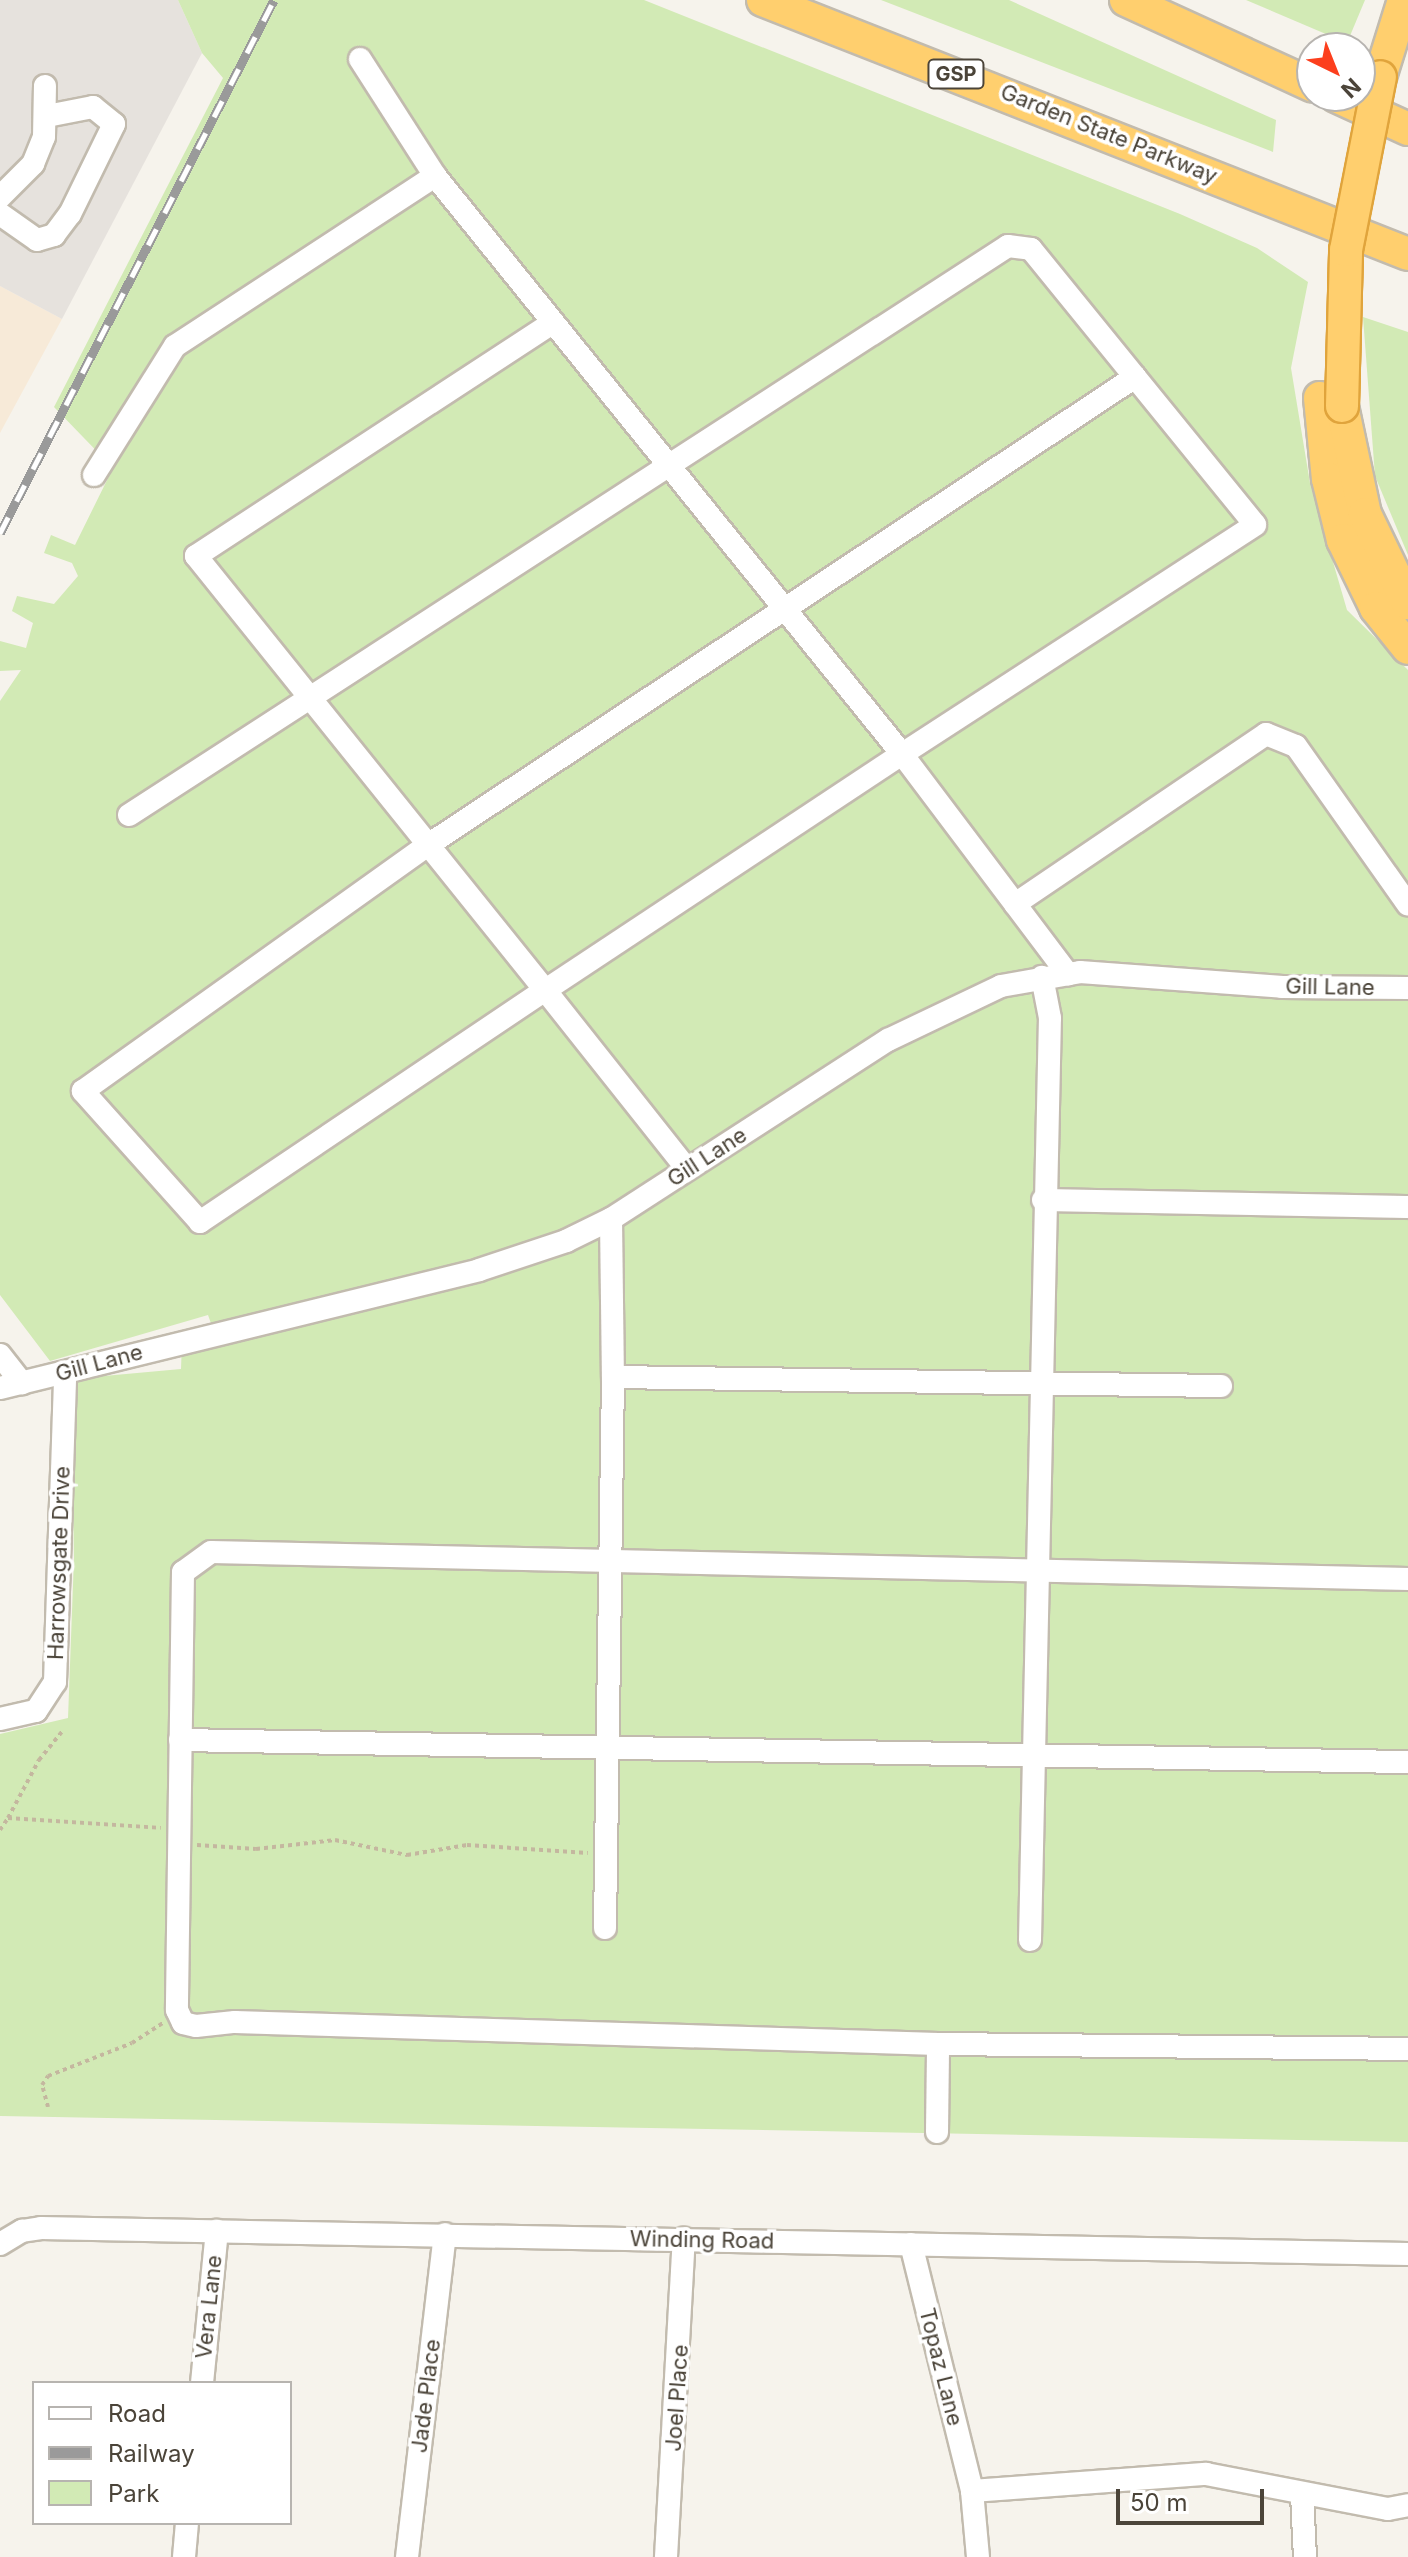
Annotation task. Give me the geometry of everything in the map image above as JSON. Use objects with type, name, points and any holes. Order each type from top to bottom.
[{"type":"highway","name":"Garden State Parkway","points":[[763,0],[1408,254]]},
{"type":"highway","points":[[1126,0],[1296,78]]},
{"type":"highway","points":[[1376,39],[1393,2]]},
{"type":"highway","points":[[1393,2],[1350,222],[1331,402],[1365,514],[1408,603]]},
{"type":"highway","points":[[1351,112],[1326,248],[1331,402],[1328,479],[1343,540],[1376,608],[1408,648]]},
{"type":"highway","points":[[1371,112],[1408,129]]},
{"type":"highway","points":[[1360,234],[1408,266]]},
{"type":"street","points":[[360,59],[435,176],[902,754],[1068,974]]},
{"type":"street","points":[[0,197],[33,164],[47,116],[45,86]]},
{"type":"street","points":[[0,214],[37,240],[54,235],[70,214],[114,124],[93,107],[47,116]]},
{"type":"street","points":[[94,475],[175,346],[435,176]]},
{"type":"street","points":[[129,815],[312,701],[1008,246],[1031,249],[1135,377],[1255,525],[902,754],[200,1222],[83,1091],[428,845],[1135,377]]},
{"type":"street","points":[[553,322],[196,556],[687,1169]]},
{"type":"street","points":[[1015,904],[1266,734],[1296,746],[1408,905]]},
{"type":"street","name":"Gill Lane","points":[[11,1385],[523,1258],[611,1219],[925,1019],[1001,986],[1068,974],[1282,987],[1408,988]]},
{"type":"street","points":[[1030,1940],[1039,1384],[1050,1018],[1042,977]]},
{"type":"street","points":[[1043,1200],[1408,1207]]},
{"type":"street","points":[[605,1928],[613,1560],[611,1219]]},
{"type":"street","points":[[0,1355],[11,1385]]},
{"type":"street","name":"Harrowsgate Drive","points":[[0,1719],[36,1711],[55,1682],[65,1373]]},
{"type":"street","points":[[613,1377],[1221,1386]]},
{"type":"street","points":[[1408,1579],[211,1552],[199,1557],[183,1572],[179,1836],[179,2014],[183,2023],[196,2026],[235,2022],[938,2044],[1408,2049]]},
{"type":"street","points":[[180,1740],[1408,1762]]},
{"type":"street","points":[[937,2132],[938,2044]]},
{"type":"street","name":"Winding Road","points":[[0,2244],[22,2231],[41,2228],[1408,2254]]},
{"type":"street","name":"Vera Lane","points":[[202,2381],[217,2231]]},
{"type":"street","name":"Jade Place","points":[[407,2557],[445,2234]]},
{"type":"street","name":"Joel Place","points":[[666,2557],[684,2239]]},
{"type":"street","name":"Topaz Lane","points":[[911,2244],[972,2491],[978,2557]]},
{"type":"street","points":[[972,2491],[1206,2474],[1388,2509],[1408,2505]]},
{"type":"street","points":[[1302,2494],[1305,2557]]},
{"type":"street","points":[[184,2557],[187,2525]]},
{"type":"path","points":[[0,1830],[39,1760],[63,1730]]},
{"type":"path","points":[[8,1818],[179,1836],[256,1849],[335,1840],[407,1855],[467,1845],[564,1855],[607,1852]]},
{"type":"path","points":[[48,2107],[42,2085],[48,2076],[132,2043],[179,2014]]},
{"type":"shaded area","points":[[0,0],[178,0],[202,53],[62,319],[0,286]]},
{"type":"shaded area","points":[[0,286],[62,319],[0,433]]},
{"type":"green space","points":[[178,0],[644,0],[1180,214],[1257,248],[1308,282],[1291,368],[1310,483],[1347,610],[1408,670],[1408,2142],[0,2116],[0,1734],[68,1718],[74,1558],[71,1379],[181,1369],[182,1341],[213,1329],[208,1315],[50,1361],[0,1295],[0,701],[21,670],[0,671],[0,641],[26,648],[33,623],[12,611],[17,596],[54,604],[78,576],[72,563],[44,553],[51,535],[75,545],[113,468],[54,407],[223,78],[202,53]]},
{"type":"green space","points":[[881,0],[1009,0],[1276,120],[1273,152]]},
{"type":"green space","points":[[1246,0],[1365,0],[1352,32],[1321,32]]},
{"type":"green space","points":[[1363,317],[1408,332],[1408,555],[1375,476]]},
{"type":"railway","points":[[0,533],[274,0]]}]
